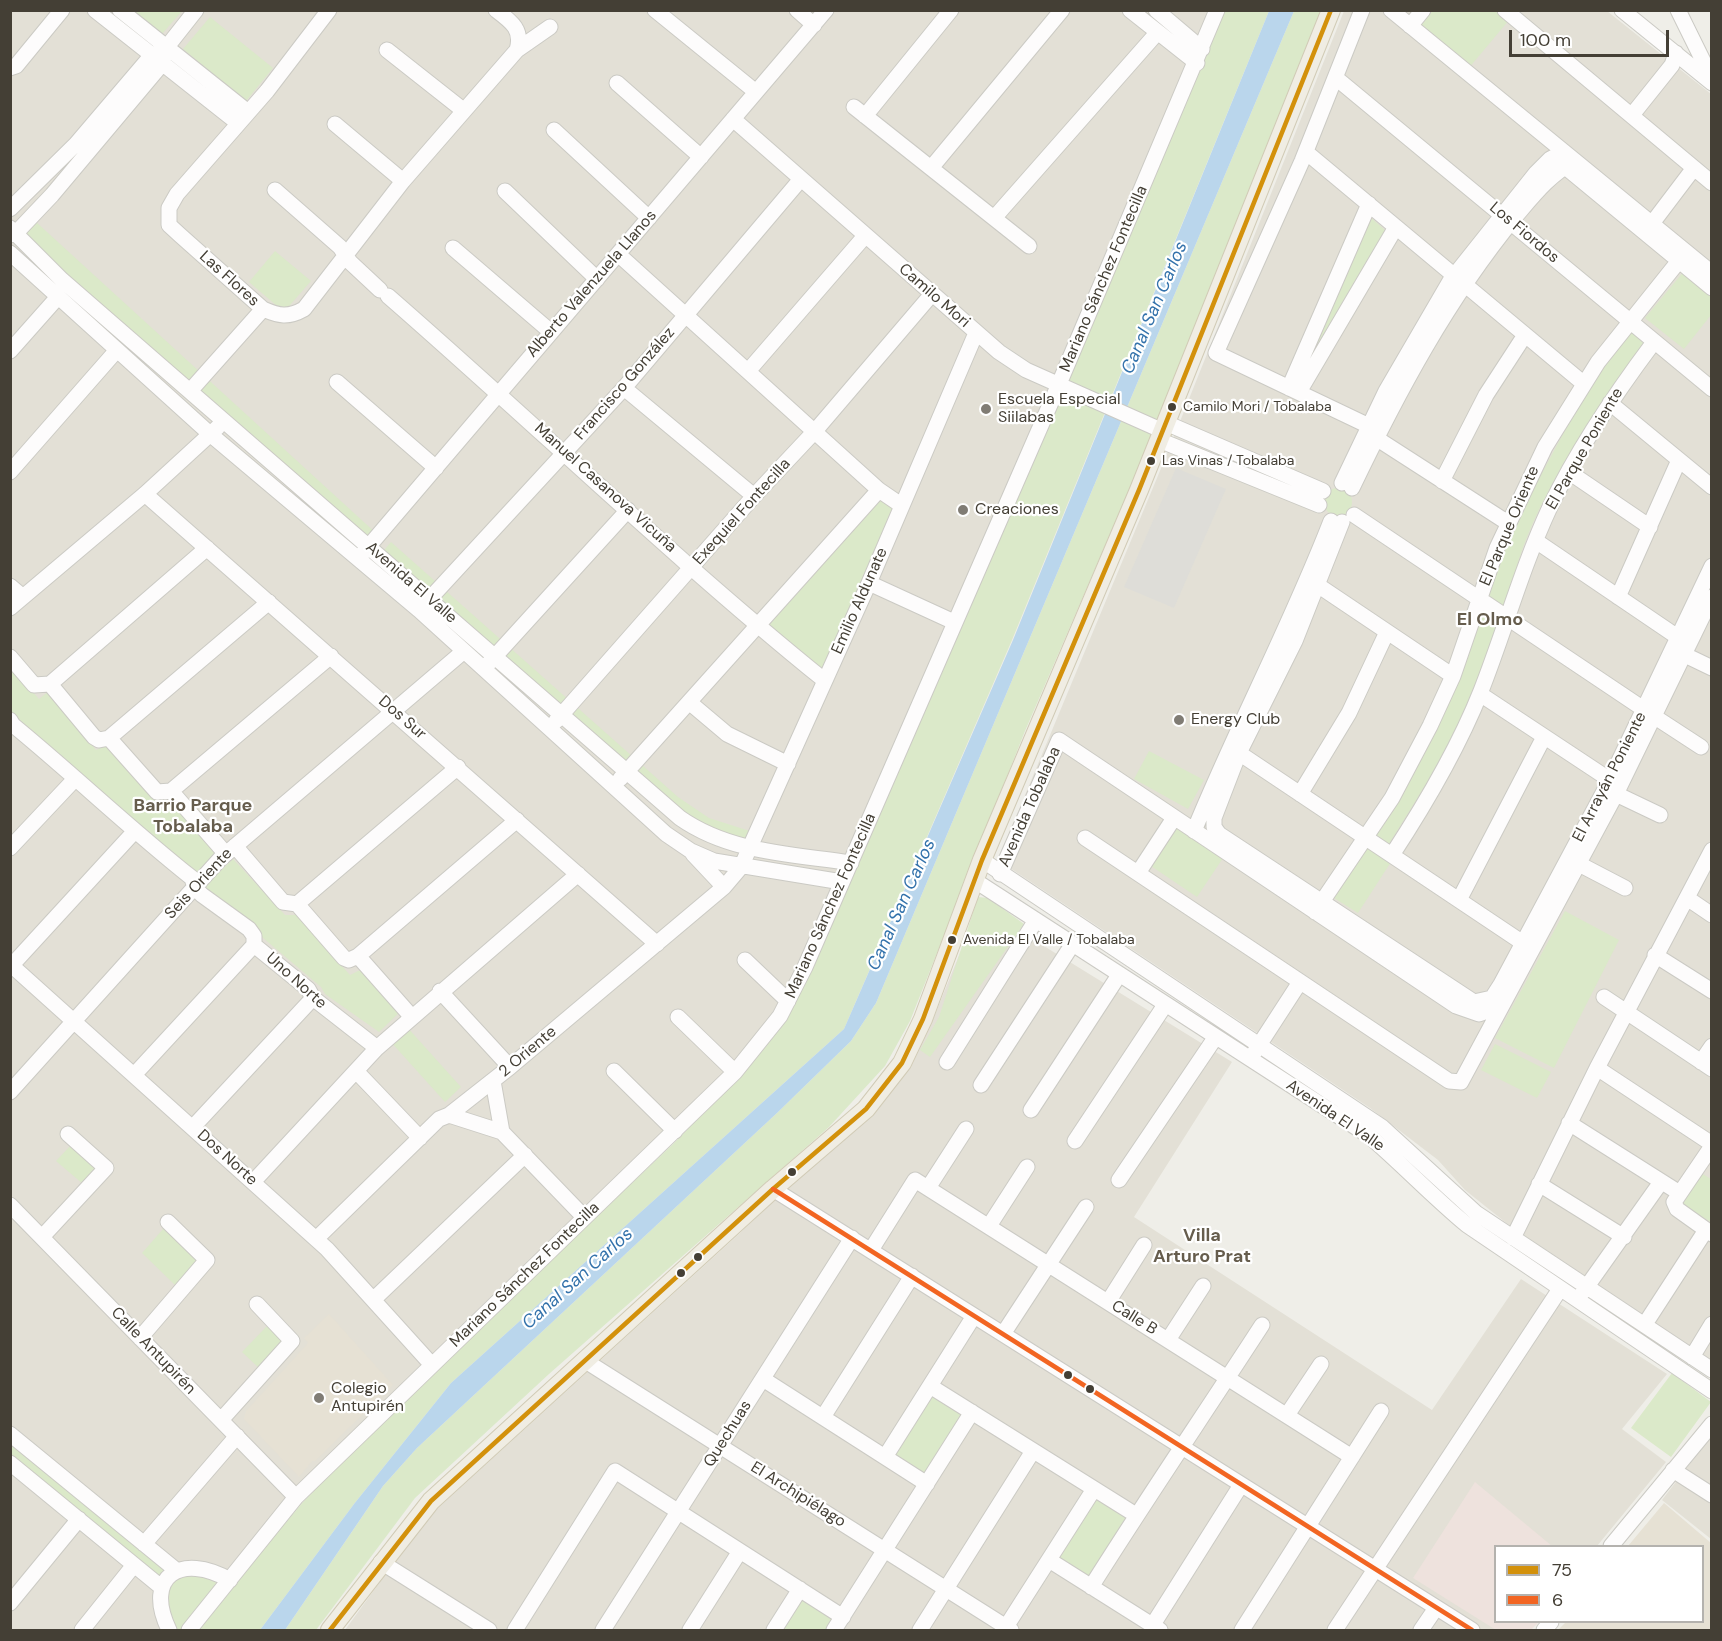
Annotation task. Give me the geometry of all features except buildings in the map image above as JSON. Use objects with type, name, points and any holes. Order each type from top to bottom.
[{"type":"main road","name":"Avenida Tobalaba","points":[[330,1630],[431,1501],[773,1189],[866,1109],[902,1063],[923,1019],[982,860],[1163,432],[1331,10]]},
{"type":"street","points":[[95,10],[243,118]]},
{"type":"street","points":[[120,10],[160,56]]},
{"type":"street","points":[[12,232],[52,195],[196,10]]},
{"type":"street","name":"Las Flores","points":[[329,10],[243,118],[177,194],[169,208],[169,225],[263,309],[279,316],[292,315],[304,309],[403,181],[463,110],[517,50],[550,27]]},
{"type":"street","points":[[496,10],[517,27],[520,39],[517,50]]},
{"type":"street","points":[[655,10],[756,92]]},
{"type":"street","points":[[797,10],[814,25]]},
{"type":"street","name":"Alberto Valenzuela Llanos","points":[[364,552],[826,10]]},
{"type":"street","points":[[951,10],[859,111],[1029,246]]},
{"type":"street","points":[[932,168],[1062,10]]},
{"type":"street","points":[[1131,10],[1156,33],[1199,56]]},
{"type":"street","points":[[1156,10],[1199,56]]},
{"type":"street","name":"Mariano Sánchez Fontecilla","points":[[189,1630],[296,1497],[735,1072],[763,1039],[788,1001],[851,863],[1059,384],[1217,10]]},
{"type":"street","points":[[1362,10],[1306,152],[1216,353],[1294,390],[1372,432],[1508,523]]},
{"type":"street","points":[[1391,10],[1682,256],[1712,288]]},
{"type":"street","points":[[1410,26],[1423,10]]},
{"type":"street","points":[[1505,10],[1712,183]]},
{"type":"street","points":[[1622,10],[1712,81]]},
{"type":"street","points":[[1678,10],[1712,81]]},
{"type":"street","points":[[10,68],[16,66],[59,11]]},
{"type":"street","points":[[994,218],[1156,33]]},
{"type":"street","points":[[1676,53],[1686,50],[1693,39]]},
{"type":"street","points":[[387,50],[463,110]]},
{"type":"street","points":[[1632,115],[1672,64],[1676,53]]},
{"type":"street","points":[[10,209],[160,56]]},
{"type":"street","name":"Los Fiordos","points":[[1336,78],[1712,389]]},
{"type":"street","points":[[617,83],[701,157]]},
{"type":"street","name":"Camilo Mori","points":[[734,119],[975,333],[1026,370],[1129,414],[1163,432],[1227,460],[1321,498]]},
{"type":"street","points":[[335,123],[403,181]]},
{"type":"street","points":[[554,130],[649,218]]},
{"type":"street","points":[[1306,152],[1583,383]]},
{"type":"street","points":[[1347,486],[1409,350],[1506,219],[1551,177],[1562,156]]},
{"type":"street","points":[[1648,228],[1694,168]]},
{"type":"street","name":"Francisco González","points":[[419,610],[624,388],[801,179]]},
{"type":"street","name":"Manuel Casanova Vicuña","points":[[275,190],[340,246],[346,256],[384,293],[500,393],[757,626],[824,680]]},
{"type":"street","points":[[505,191],[597,279]]},
{"type":"street","points":[[1294,390],[1369,204]]},
{"type":"street","points":[[1294,390],[1396,227]]},
{"type":"street","name":"Avenida El Valle","points":[[12,232],[62,280],[224,422],[364,552],[419,610],[666,834],[691,851],[741,867],[842,882]]},
{"type":"street","points":[[750,370],[865,236]]},
{"type":"street","points":[[453,248],[551,332]]},
{"type":"street","name":"Avenida El Valle","points":[[10,254],[210,434],[364,552],[430,598],[626,772],[701,833],[750,848],[851,863]]},
{"type":"street","points":[[618,254],[750,370],[879,490],[901,506]]},
{"type":"street","points":[[1682,256],[1712,273]]},
{"type":"street","name":"El Parque Oriente","points":[[1318,907],[1392,798],[1453,676],[1508,523],[1545,447],[1583,383],[1629,321],[1682,256]]},
{"type":"street","name":"Exequiel Fontecilla","points":[[550,728],[754,496],[815,431],[932,294]]},
{"type":"street","points":[[10,351],[57,298]]},
{"type":"street","points":[[189,391],[263,309]]},
{"type":"street","name":"Emilio Aldunate","points":[[741,867],[869,583],[975,333]]},
{"type":"street","points":[[1442,481],[1486,395],[1525,335]]},
{"type":"street","name":"El Parque Poniente","points":[[1392,855],[1444,771],[1480,694],[1536,541],[1569,472],[1610,404],[1654,342]]},
{"type":"street","points":[[10,472],[117,350]]},
{"type":"street","points":[[337,382],[435,468]]},
{"type":"street","points":[[624,388],[754,496]]},
{"type":"street","points":[[1610,404],[1712,487]]},
{"type":"street","points":[[10,608],[146,494],[224,422]]},
{"type":"street","points":[[1618,597],[1679,460]]},
{"type":"street","points":[[1569,472],[1650,527]]},
{"type":"street","points":[[1347,486],[1328,486],[1321,498],[1321,512],[1342,519],[1479,599],[1701,747]]},
{"type":"street","points":[[1194,831],[1229,746],[1299,601],[1342,519],[1358,501],[1347,486]]},
{"type":"street","points":[[614,786],[879,490]]},
{"type":"street","name":"Dos Sur","points":[[146,494],[657,944]]},
{"type":"street","points":[[484,668],[628,510]]},
{"type":"street","points":[[1342,519],[1319,586],[1291,651],[1239,753],[1214,818],[1214,827],[1219,834],[1318,907],[1468,1012],[1489,1033]]},
{"type":"street","points":[[1536,541],[1679,638]]},
{"type":"street","points":[[10,657],[34,686],[50,684],[207,548]]},
{"type":"street","name":"El Arrayán Poniente","points":[[1650,713],[1679,638],[1712,566]]},
{"type":"street","points":[[869,583],[954,622]]},
{"type":"street","points":[[10,586],[23,597]]},
{"type":"street","points":[[1319,586],[1453,676]]},
{"type":"street","name":"El Arrayán Poniente","points":[[1364,938],[1469,1001],[1483,1002],[1506,987],[1579,864],[1613,787],[1650,713],[1685,655],[1712,597]]},
{"type":"street","points":[[50,684],[94,737],[99,740],[109,738],[269,602]]},
{"type":"street","points":[[1300,794],[1349,713],[1387,632]]},
{"type":"street","name":"Seis Oriente","points":[[10,1092],[231,850],[464,651]]},
{"type":"street","points":[[1685,655],[1712,668]]},
{"type":"street","points":[[109,738],[157,792],[171,791],[331,656]]},
{"type":"street","points":[[1480,694],[1613,787],[1660,815]]},
{"type":"street","points":[[689,702],[727,734],[788,764]]},
{"type":"street","name":"Uno Norte","points":[[11,724],[67,769],[74,780],[134,832],[192,878],[195,888],[249,928],[255,936],[254,945],[308,989],[313,998],[377,1048]]},
{"type":"street","points":[[1459,900],[1544,737]]},
{"type":"street","name":"Avenida Tobalaba","points":[[1000,874],[1059,740],[1174,818]]},
{"type":"street","points":[[1239,753],[1523,943]]},
{"type":"street","points":[[297,904],[458,767]]},
{"type":"street","points":[[10,848],[74,780]]},
{"type":"street","name":"El Arrayán Poniente","points":[[1300,981],[1449,1081],[1455,1083],[1463,1080],[1489,1033],[1523,943],[1613,787]]},
{"type":"street","points":[[171,791],[283,902],[297,904],[349,960],[358,956],[518,820]]},
{"type":"street","points":[[1138,873],[1174,818],[1318,907]]},
{"type":"street","points":[[11,964],[134,832]]},
{"type":"street","points":[[1085,838],[1300,981],[1250,1060]]},
{"type":"street","points":[[1518,1262],[1525,1258],[1519,1242],[1539,1184],[1655,955],[1712,850]]},
{"type":"street","points":[[691,851],[724,887]]},
{"type":"street","name":"Avenida El Valle","points":[[982,860],[1382,1127],[1425,1163],[1458,1199],[1712,1370]]},
{"type":"street","points":[[1579,864],[1625,888]]},
{"type":"street","name":"2 Oriente","points":[[316,1239],[439,1119],[449,1115],[510,1067],[724,887],[741,867]]},
{"type":"street","points":[[253,1182],[377,1048],[411,1016],[578,874]]},
{"type":"street","name":"Avenida El Valle","points":[[974,880],[1368,1135],[1408,1169],[1442,1205],[1518,1262],[1712,1391]]},
{"type":"street","points":[[1687,898],[1712,915]]},
{"type":"street","points":[[947,1062],[1036,920]]},
{"type":"street","points":[[1051,931],[1059,922],[1067,921],[1075,924]]},
{"type":"street","points":[[134,1075],[254,945]]},
{"type":"street","points":[[981,1085],[1072,945]]},
{"type":"street","points":[[1655,955],[1712,991]]},
{"type":"street","points":[[358,956],[411,1016]]},
{"type":"street","points":[[745,960],[788,1001]]},
{"type":"street","name":"Dos Norte","points":[[11,964],[316,1239],[374,1299],[432,1365]]},
{"type":"street","points":[[1031,1110],[1119,975]]},
{"type":"street","points":[[440,991],[510,1067]]},
{"type":"street","points":[[1604,997],[1706,1065],[1712,1046]]},
{"type":"street","points":[[193,1127],[313,998]]},
{"type":"street","points":[[1075,1141],[1166,1005]]},
{"type":"street","points":[[1468,1012],[1482,1014],[1499,1007]]},
{"type":"street","points":[[678,1017],[735,1072]]},
{"type":"street","points":[[1119,1180],[1215,1038]]},
{"type":"street","points":[[1597,1068],[1712,1145],[1705,1167],[1678,1192],[1674,1202],[1677,1209],[1709,1232],[1645,1324]]},
{"type":"street","points":[[356,1071],[420,1138]]},
{"type":"street","points":[[614,1071],[675,1131]]},
{"type":"street","points":[[493,1081],[502,1132]]},
{"type":"street","points":[[449,1115],[502,1132],[584,1217]]},
{"type":"street","points":[[1569,1123],[1678,1192]]},
{"type":"street","points":[[928,1188],[966,1129]]},
{"type":"street","points":[[42,1237],[106,1168],[68,1134]]},
{"type":"street","points":[[374,1299],[525,1155]]},
{"type":"street","points":[[989,1226],[1027,1167]]},
{"type":"street","name":"Calle B","points":[[871,1250],[915,1180],[1352,1457]]},
{"type":"street","points":[[1577,1300],[1661,1182]]},
{"type":"street","points":[[1539,1184],[1624,1237]]},
{"type":"street","points":[[773,1189],[1472,1630]]},
{"type":"street","name":"Calle Antupirén","points":[[10,1205],[296,1497]]},
{"type":"street","points":[[1003,1334],[1086,1207]]},
{"type":"street","points":[[140,1338],[207,1260],[168,1222]]},
{"type":"street","name":"Quechuas","points":[[603,1630],[852,1238]]},
{"type":"street","points":[[1108,1302],[1144,1245]]},
{"type":"street","points":[[823,1418],[912,1276]]},
{"type":"street","points":[[1168,1340],[1203,1286]]},
{"type":"street","points":[[1335,1630],[1560,1290]]},
{"type":"street","points":[[221,1420],[292,1341],[257,1304]]},
{"type":"street","points":[[885,1457],[974,1316]]},
{"type":"street","points":[[1692,1357],[1712,1324]]},
{"type":"street","points":[[1091,1587],[1262,1325]]},
{"type":"street","name":"El Archipiélago","points":[[584,1360],[1007,1629]]},
{"type":"street","points":[[1287,1415],[1321,1364]]},
{"type":"street","points":[[763,1379],[927,1484]]},
{"type":"street","points":[[930,1386],[1136,1515]]},
{"type":"street","points":[[1242,1630],[1381,1411]]},
{"type":"street","points":[[834,1630],[972,1412]]},
{"type":"street","points":[[1612,1545],[1712,1424]]},
{"type":"street","points":[[10,1434],[176,1570]]},
{"type":"street","points":[[144,1544],[237,1436]]},
{"type":"street","points":[[920,1630],[1033,1451]]},
{"type":"street","points":[[1673,1470],[1712,1495]]},
{"type":"street","points":[[14,1471],[79,1519],[161,1587]]},
{"type":"street","points":[[515,1630],[615,1471],[843,1617]]},
{"type":"street","points":[[1049,1560],[1156,1628],[1241,1485]]},
{"type":"street","points":[[1007,1629],[1094,1489]]},
{"type":"street","points":[[10,1603],[79,1519]]},
{"type":"street","points":[[690,1630],[740,1551]]},
{"type":"street","points":[[381,1562],[489,1630]]},
{"type":"street","points":[[82,1630],[134,1565]]},
{"type":"street","points":[[169,1630],[161,1612],[161,1587],[176,1570],[192,1567],[211,1570],[230,1580]]},
{"type":"street","points":[[774,1630],[800,1589]]},
{"type":"street","points":[[1421,1630],[1436,1608]]},
{"type":"shaded area","points":[[11,11],[1221,11],[823,931],[730,1086],[303,1502],[195,1630],[11,1630]]},
{"type":"shaded area","points":[[1344,11],[1607,11],[1711,94],[1711,1360],[1510,1226],[1465,1190],[1438,1160],[1370,1108],[998,860],[1167,454]]},
{"type":"shaded area","points":[[1176,468],[1226,489],[1174,608],[1124,587]]},
{"type":"shaded area","points":[[979,906],[1232,1062],[1134,1217],[1432,1410],[1521,1279],[1667,1374],[1622,1429],[1666,1462],[1598,1545],[1494,1545],[1494,1623],[1529,1630],[345,1630],[425,1520],[739,1234],[897,1083],[934,1017]]},
{"type":"shaded area","name":"Colegio Antupirén","points":[[329,1314],[393,1385],[315,1461],[312,1461],[299,1477],[244,1419],[246,1411],[308,1343],[304,1338]]},
{"type":"shaded area","points":[[1711,1436],[1711,1539],[1662,1500]]},
{"type":"shaded area","points":[[1475,1482],[1551,1545],[1494,1545],[1494,1623],[1538,1623],[1531,1630],[1496,1630],[1413,1578]]},
{"type":"shaded area","points":[[1664,1503],[1711,1543],[1711,1630],[1558,1630],[1565,1623],[1704,1623],[1704,1545],[1629,1545]]},
{"type":"green space","points":[[133,11],[182,11],[162,34]]},
{"type":"green space","points":[[1221,11],[1269,11],[1012,640],[844,1029],[451,1383],[354,1504],[260,1630],[195,1630],[303,1502],[432,1372],[672,1145],[730,1086],[786,1018]]},
{"type":"green space","points":[[1294,11],[1325,11],[1190,349],[1025,731],[910,1021],[885,1066],[829,1127],[549,1374],[415,1498],[316,1630],[285,1630],[383,1486],[417,1448],[777,1113],[851,1041],[876,1003]]},
{"type":"green space","points":[[1430,11],[1500,11],[1510,19],[1468,69],[1417,27]]},
{"type":"green space","points":[[210,17],[273,68],[246,101],[183,49]]},
{"type":"green space","points":[[1369,216],[1386,231],[1297,385]]},
{"type":"green space","points":[[35,221],[378,535],[368,546],[23,236]]},
{"type":"green space","points":[[275,251],[311,281],[284,312],[249,282]]},
{"type":"green space","points":[[1685,270],[1711,291],[1711,315],[1684,349],[1645,318]]},
{"type":"green space","points":[[1634,327],[1647,338],[1597,410],[1552,484],[1524,545],[1505,607],[1486,597],[1514,525],[1585,393]]},
{"type":"green space","points":[[1338,488],[1348,492],[1352,502],[1348,512],[1338,516],[1328,512],[1324,502],[1328,492]]},
{"type":"green space","points":[[879,490],[901,505],[824,680],[757,626]]},
{"type":"green space","points":[[391,542],[678,797],[709,818],[756,833],[750,848],[701,833],[380,555]]},
{"type":"green space","points":[[1483,610],[1500,618],[1477,691],[1445,754],[1389,844],[1375,834]]},
{"type":"green space","points":[[10,666],[39,699],[49,691],[96,750],[108,744],[162,809],[175,801],[219,851],[194,877],[11,715]]},
{"type":"green space","points":[[1149,751],[1204,780],[1188,809],[1134,779]]},
{"type":"green space","points":[[1175,825],[1223,858],[1197,897],[1148,864]]},
{"type":"green space","points":[[1367,847],[1391,862],[1358,913],[1334,898]]},
{"type":"green space","points":[[233,859],[285,915],[296,915],[350,975],[360,970],[401,1011],[379,1032],[325,994],[321,987],[262,937],[258,929],[203,888]]},
{"type":"green space","points":[[978,897],[988,898],[1024,924],[930,1057],[920,1050],[939,1017]]},
{"type":"green space","points":[[1565,911],[1619,940],[1554,1068],[1495,1038]]},
{"type":"green space","points":[[406,1026],[461,1087],[445,1102],[390,1041]]},
{"type":"green space","points":[[1495,1044],[1551,1072],[1537,1098],[1481,1070]]},
{"type":"green space","points":[[72,1144],[98,1167],[83,1184],[56,1161]]},
{"type":"green space","points":[[1701,1173],[1711,1179],[1711,1222],[1682,1205]]},
{"type":"green space","points":[[164,1228],[198,1260],[175,1285],[142,1253]]},
{"type":"green space","points":[[267,1326],[285,1343],[260,1369],[242,1352]]},
{"type":"green space","points":[[1672,1373],[1711,1402],[1671,1457],[1631,1428]]},
{"type":"green space","points":[[929,1392],[967,1416],[928,1478],[890,1455]]},
{"type":"green space","points":[[10,1435],[190,1572],[222,1582],[184,1630],[173,1630],[166,1612],[167,1588],[11,1460]]},
{"type":"green space","points":[[1093,1496],[1132,1519],[1091,1583],[1053,1559]]},
{"type":"green space","points":[[801,1597],[837,1618],[829,1630],[780,1630]]},
{"type":"water","name":"Canal San Carlos","points":[[1269,11],[1294,11],[876,1003],[851,1041],[777,1113],[417,1448],[383,1486],[285,1630],[260,1630],[354,1504],[451,1383],[844,1029],[1013,640]]},
{"type":"transit line","name":"75","points":[[330,1630],[431,1501],[773,1189],[866,1109],[902,1063],[923,1019],[982,860],[1139,490],[1331,10]]},
{"type":"transit line","name":"6","points":[[773,1189],[1472,1630]]},
{"type":"place","name":"Camilo Mori / Tobalaba","points":[[1172,407]]},
{"type":"place","name":"Escuela Especial Siilabas","points":[[986,409]]},
{"type":"place","name":"Las Vinas / Tobalaba","points":[[1151,461]]},
{"type":"place","name":"Creaciones","points":[[963,510]]},
{"type":"place","name":"Energy Club","points":[[1179,720]]},
{"type":"place","name":"Avenida El Valle / Tobalaba","points":[[952,940]]},
{"type":"place","name":"Colegio Antupirén","points":[[319,1398]]},
{"type":"district","name":"El Olmo","points":[[1490,620]]},
{"type":"district","name":"Barrio Parque Tobalaba","points":[[193,816]]},
{"type":"district","name":"Villa Arturo Prat","points":[[1202,1246]]}]
